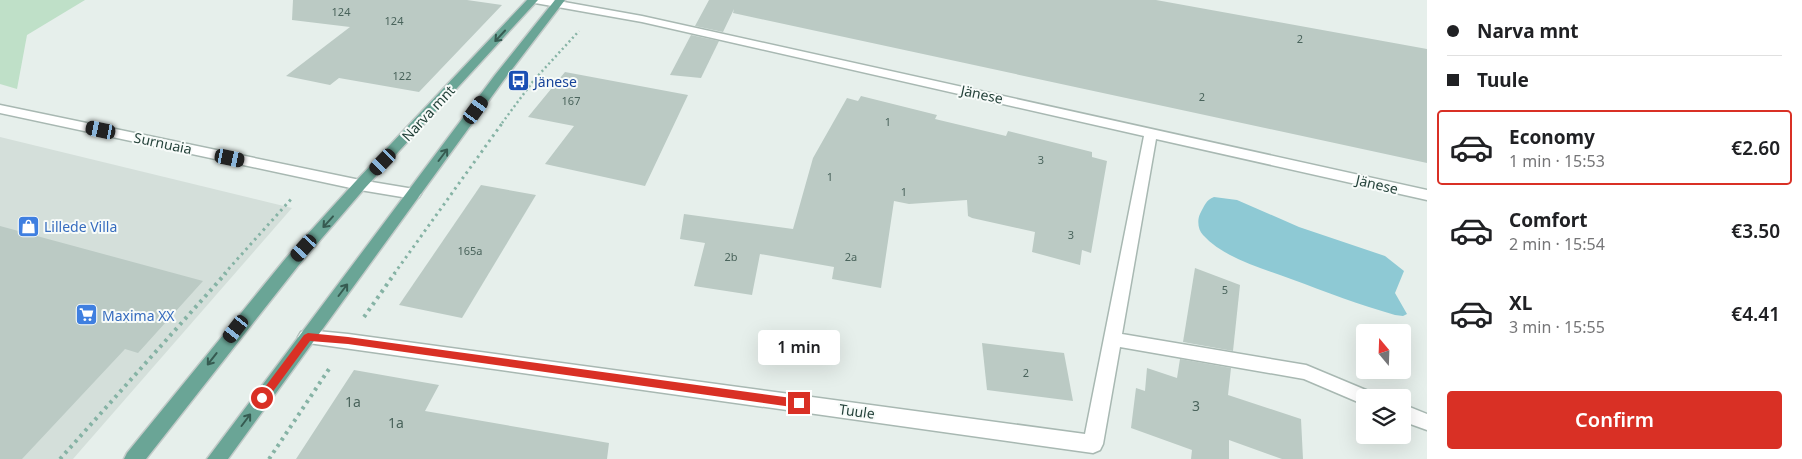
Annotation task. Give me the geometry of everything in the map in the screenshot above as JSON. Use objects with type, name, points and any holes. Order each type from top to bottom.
[{"type":"main road","name":"Narva mnt","points":[[134,459],[292,262],[360,185],[534,0]]},
{"type":"main road","points":[[217,459],[558,2]]},
{"type":"street","name":"Jänese","points":[[534,0],[558,2],[1151,132],[1427,195]]},
{"type":"street","name":"Surnuaia","points":[[0,109],[315,176],[414,194]]},
{"type":"street","name":"Tuule","points":[[308,337],[1093,444],[1151,132]]},
{"type":"street","points":[[1113,339],[1306,372],[1356,393]]},
{"type":"street","points":[[1411,416],[1427,422]]},
{"type":"path","points":[[269,459],[348,341],[476,158],[534,80],[576,36],[594,10]]},
{"type":"path","points":[[60,459],[284,206],[315,176]]},
{"type":"shaded area","points":[[0,137],[292,208],[73,459],[0,459]]},
{"type":"green space","points":[[0,0],[85,0],[27,35],[17,89],[0,84]]},
{"type":"water","points":[[1214,197],[1237,200],[1299,227],[1385,256],[1404,271],[1395,293],[1407,314],[1403,316],[1395,315],[1356,303],[1233,257],[1203,235],[1198,225],[1198,219],[1204,206]]},
{"type":"building","points":[[293,0],[467,0],[502,5],[419,92],[339,78],[330,85],[286,76],[350,27],[292,20]]},
{"type":"building","points":[[709,0],[1156,0],[1427,49],[1427,163],[733,13],[734,9],[723,32],[695,26]]},
{"type":"building","points":[[691,35],[719,41],[701,78],[670,75]]},
{"type":"building","points":[[565,72],[688,95],[645,186],[545,164],[574,126],[528,117]]},
{"type":"building","points":[[861,96],[937,115],[935,119],[1006,136],[1008,131],[1092,152],[1092,157],[1107,161],[1091,253],[1082,250],[1080,265],[1032,252],[1035,232],[972,218],[968,216],[967,200],[909,204],[894,201],[881,288],[832,279],[834,267],[760,254],[752,295],[694,286],[705,243],[680,239],[684,214],[793,229],[813,158],[847,98],[858,101]]},
{"type":"building","points":[[481,185],[536,195],[462,318],[399,305]]},
{"type":"building","name":"Maxima XX","points":[[0,226],[203,281],[138,353],[125,349],[22,459],[0,459]]},
{"type":"building","points":[[1195,268],[1240,285],[1233,351],[1183,342]]},
{"type":"building","points":[[982,343],[1064,353],[1073,401],[987,390]]},
{"type":"building","points":[[1180,359],[1231,368],[1228,395],[1301,419],[1303,459],[1282,459],[1229,440],[1229,459],[1191,459],[1192,450],[1131,428],[1136,388],[1145,391],[1147,368],[1177,378]]},
{"type":"building","points":[[354,370],[439,385],[425,411],[609,443],[607,459],[296,459]]},
{"type":"place","name":"Jänese","points":[[518,81]]},
{"type":"place","name":"Lillede Villa","points":[[28,226]]},
{"type":"place","name":"Maxima XX","points":[[86,315]]},
{"type":"route","points":[[262,398],[308,337],[799,403]]}]
